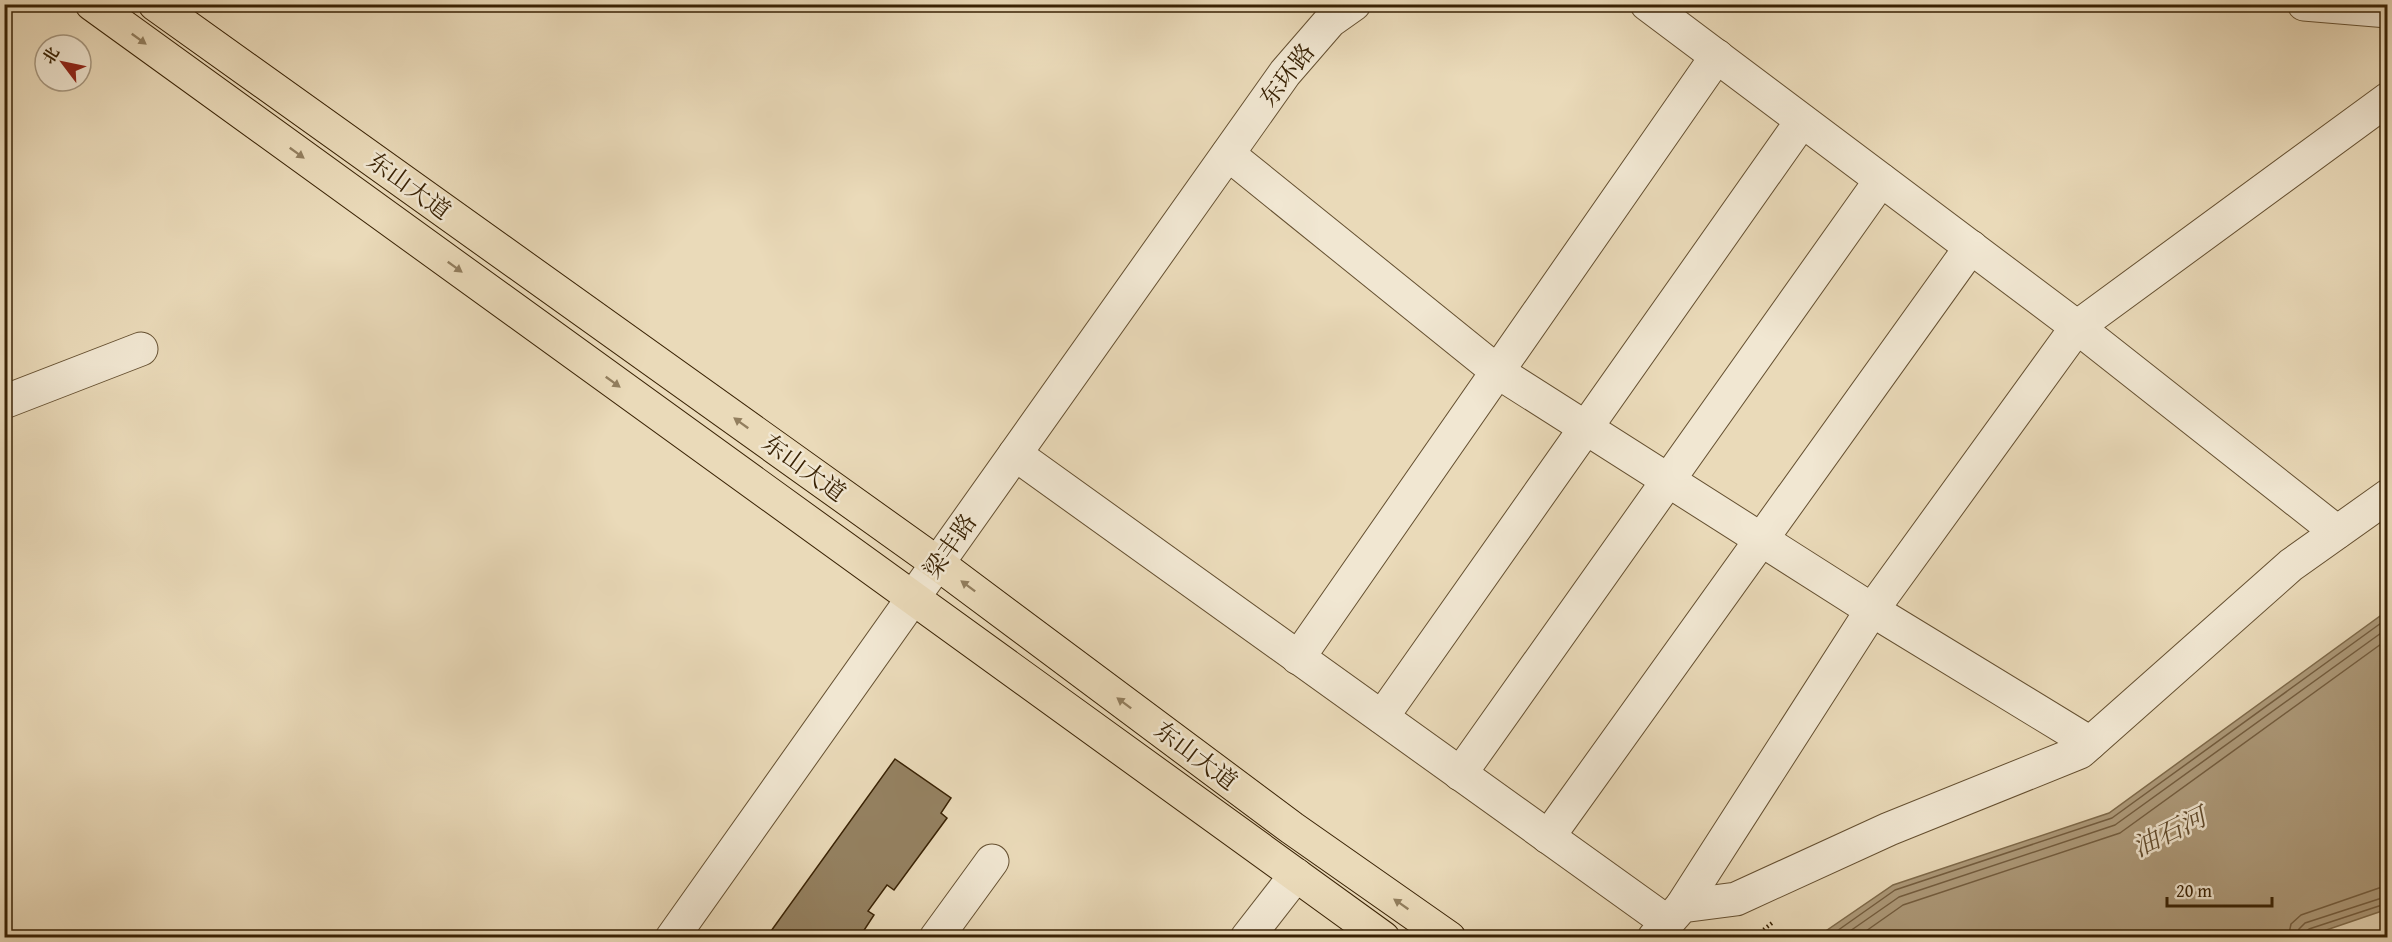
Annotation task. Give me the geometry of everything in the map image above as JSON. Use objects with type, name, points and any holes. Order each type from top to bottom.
[{"type":"main road","name":"东山大道","points":[[92,4],[1383,938]]},
{"type":"main road","name":"东山大道","points":[[155,4],[937,563],[1292,828],[1449,938]]},
{"type":"street","name":"东环路","points":[[1228,154],[1285,73],[1330,21],[1354,4]]},
{"type":"street","points":[[1647,4],[2077,327],[2337,532]]},
{"type":"street","points":[[2304,4],[2388,11]]},
{"type":"street","points":[[1298,658],[1717,56]]},
{"type":"street","points":[[1668,922],[1872,610],[2077,327],[2388,99]]},
{"type":"street","points":[[1382,717],[1802,121]]},
{"type":"street","name":"梁丰路","points":[[672,938],[1228,154]]},
{"type":"street","points":[[1228,154],[1498,372],[1872,610],[2090,743]]},
{"type":"street","points":[[1460,774],[1881,180]]},
{"type":"street","points":[[1548,837],[1971,247]]},
{"type":"street","points":[[4,402],[141,349]]},
{"type":"street","points":[[1015,454],[1668,922]]},
{"type":"street","points":[[1668,922],[1736,899],[1889,829],[2080,752],[2291,565],[2388,496]]},
{"type":"street","points":[[936,938],[992,861]]},
{"type":"street","points":[[1247,938],[1296,875]]},
{"type":"water","name":"油石河","points":[[2387,611],[2388,908],[2303,938],[1817,937],[1893,885],[2109,813]]},
{"type":"building","points":[[895,759],[951,798],[941,813],[947,818],[894,890],[887,885],[868,911],[874,915],[859,938],[766,938]]}]
